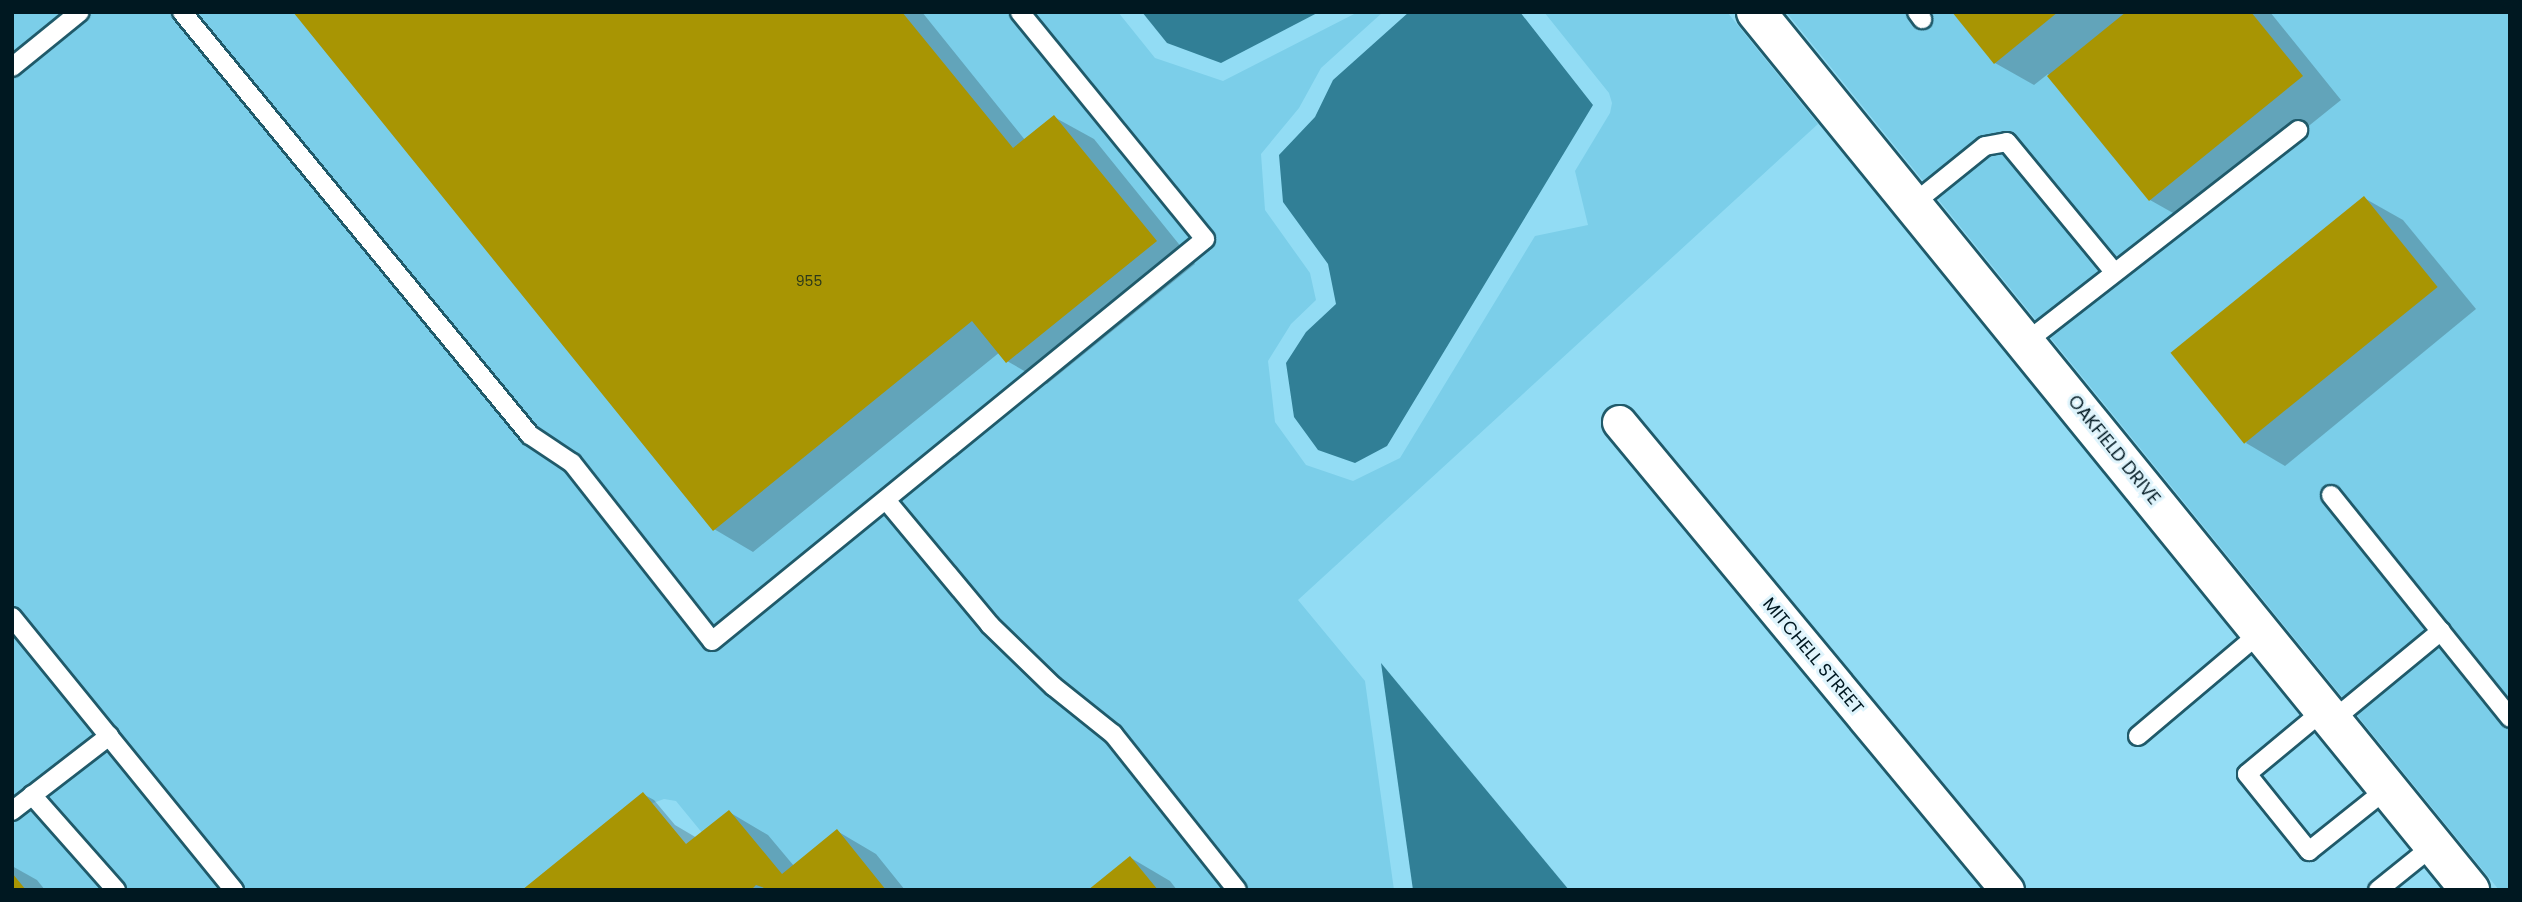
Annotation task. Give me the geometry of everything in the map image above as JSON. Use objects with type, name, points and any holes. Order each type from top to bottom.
[{"type":"street","name":"OAKFIELD DRIVE","points":[[1756,12],[2470,890]]},
{"type":"street","name":"MITCHELL STREET","points":[[1619,422],[2007,890]]},
{"type":"lane","points":[[12,67],[80,12]]},
{"type":"lane","points":[[182,12],[530,435],[572,463],[712,641],[1205,239],[1020,12]]},
{"type":"lane","points":[[2026,342],[2298,130]]},
{"type":"lane","points":[[1913,204],[1985,146],[2007,142],[2114,272]]},
{"type":"lane","points":[[2331,495],[2510,718]]},
{"type":"lane","points":[[886,500],[990,625],[1053,686],[1113,734],[1237,890]]},
{"type":"lane","points":[[12,617],[234,890]]},
{"type":"lane","points":[[2388,788],[2309,851],[2248,774],[2441,631]]},
{"type":"lane","points":[[2138,736],[2261,632]]},
{"type":"lane","points":[[12,811],[109,736]]},
{"type":"lane","points":[[32,795],[116,890]]},
{"type":"lane","points":[[2378,890],[2434,845]]},
{"type":"shaded area","points":[[12,12],[1118,12],[1155,58],[1223,81],[1358,12],[1383,12],[1321,68],[1299,108],[1261,154],[1265,210],[1310,273],[1316,300],[1291,324],[1268,361],[1275,422],[1306,465],[1353,481],[1400,458],[1535,236],[1588,225],[1575,171],[1610,113],[1612,103],[1609,93],[1544,12],[1727,12],[1818,124],[1298,600],[1365,681],[1394,890],[730,890],[731,868],[676,801],[664,799],[653,803],[548,890],[12,890]]},
{"type":"shaded area","points":[[1142,12],[1319,12],[1221,63],[1167,43]]},
{"type":"shaded area","points":[[1409,12],[1520,12],[1593,105],[1387,446],[1355,463],[1318,450],[1294,417],[1286,363],[1306,332],[1336,304],[1328,264],[1283,202],[1279,155],[1315,117],[1333,80]]},
{"type":"shaded area","points":[[1786,12],[2510,12],[2510,890],[2499,890]]},
{"type":"shaded area","points":[[1381,663],[1569,890],[1413,890]]},
{"type":"building","points":[[293,12],[902,12],[1013,148],[1054,115],[1157,241],[1006,363],[972,321],[713,531]]},
{"type":"building","points":[[1952,12],[2058,12],[1994,64]]},
{"type":"building","points":[[2126,12],[2251,12],[2303,76],[2149,201],[2047,76]]},
{"type":"building","points":[[2364,196],[2438,287],[2244,444],[2170,353]]},
{"type":"building","points":[[643,792],[686,844],[729,810],[782,874],[837,829],[886,890],[770,890],[756,885],[751,890],[522,890]]},
{"type":"building","points":[[1130,856],[1158,890],[1088,890]]},
{"type":"building","points":[[12,873],[26,890],[12,890]]}]
